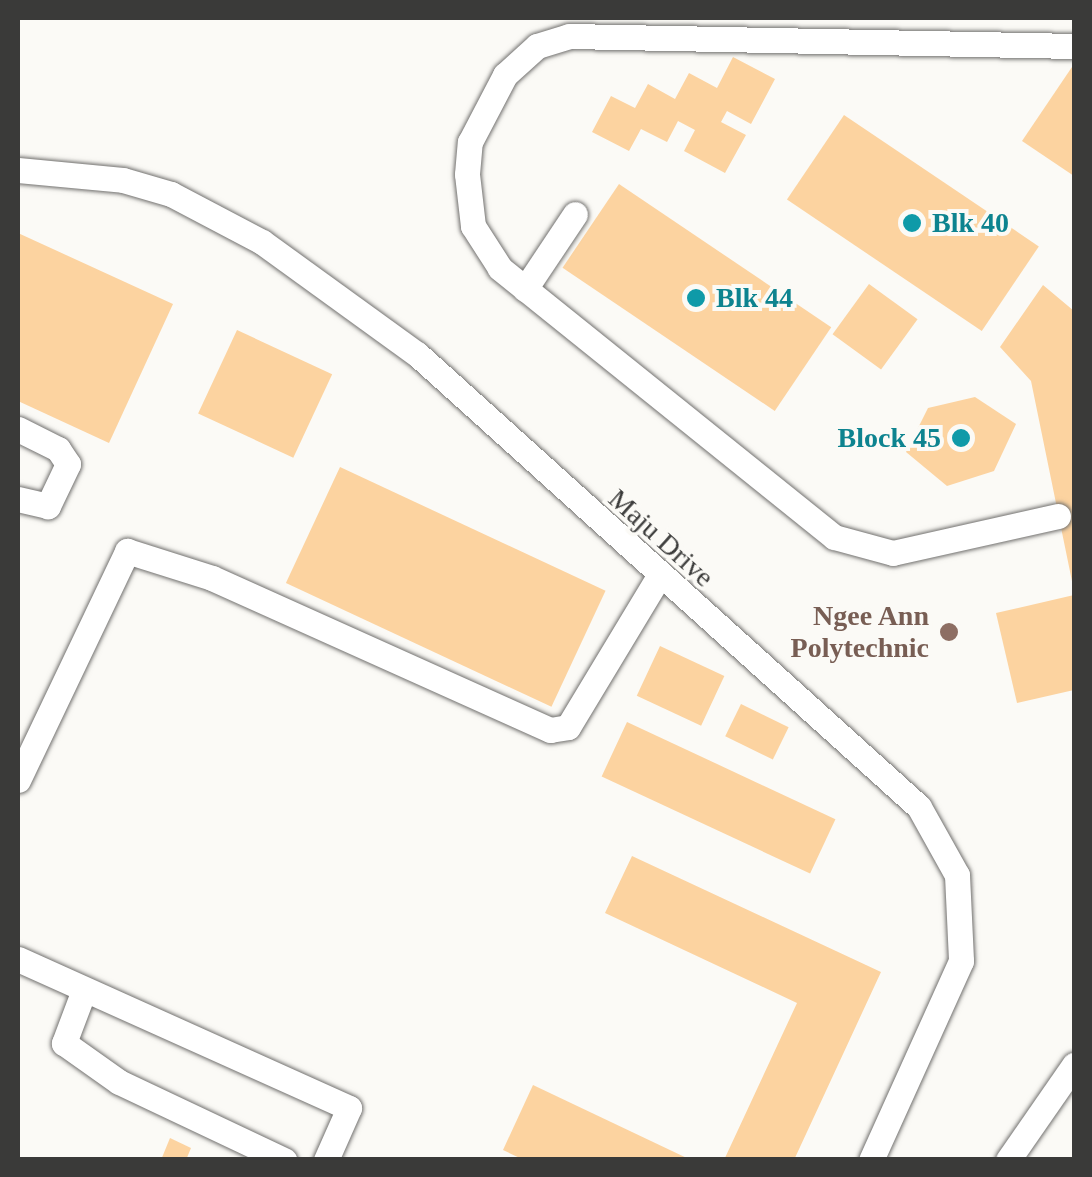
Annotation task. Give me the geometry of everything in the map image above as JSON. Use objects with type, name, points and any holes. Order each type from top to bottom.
[{"type":"lane","points":[[1058,516],[893,552],[834,537],[525,289],[473,226],[467,174],[484,105],[537,46],[612,32],[1074,46]]},
{"type":"lane","name":"Maju Drive","points":[[18,170],[123,180],[170,194],[262,242],[417,354],[658,578],[919,806],[957,874],[961,960],[871,1160]]},
{"type":"lane","points":[[525,289],[575,214]]},
{"type":"lane","points":[[18,429],[58,449],[68,464],[48,506],[18,500]]},
{"type":"lane","points":[[18,780],[127,551],[212,578],[550,730],[568,728],[658,578]]},
{"type":"lane","points":[[18,958],[349,1108],[326,1160]]},
{"type":"lane","points":[[84,990],[64,1043],[119,1082],[284,1160]]},
{"type":"lane","points":[[1008,1160],[1074,1065]]},
{"type":"building","points":[[733,57],[775,79],[751,124],[727,111],[721,122],[746,135],[725,173],[684,151],[695,130],[678,121],[667,142],[641,129],[629,151],[592,132],[611,96],[635,108],[648,84],[675,99],[689,73],[717,88]]},
{"type":"building","points":[[1074,64],[1074,176],[1022,141]]},
{"type":"building","name":"Blk 40","points":[[844,115],[1039,246],[982,331],[787,200]]},
{"type":"building","name":"Blk 44","points":[[619,184],[831,327],[775,411],[563,268]]},
{"type":"building","points":[[18,233],[173,304],[109,443],[18,401]]},
{"type":"building","points":[[869,284],[918,319],[881,369],[833,334]]},
{"type":"building","points":[[1043,285],[1074,311],[1074,591],[1031,381],[1000,347]]},
{"type":"building","points":[[237,330],[332,374],[293,458],[198,413]]},
{"type":"building","name":"Block 45","points":[[975,397],[1016,424],[994,471],[947,486],[906,452],[928,408]]},
{"type":"building","points":[[340,467],[606,591],[551,707],[286,583]]},
{"type":"building","points":[[1074,595],[1074,690],[1017,703],[996,613]]},
{"type":"building","points":[[660,646],[724,676],[701,726],[637,696]]},
{"type":"building","points":[[741,704],[789,727],[773,760],[725,736]]},
{"type":"building","points":[[627,722],[835,819],[810,874],[602,776]]},
{"type":"building","points":[[632,856],[881,972],[794,1160],[724,1160],[797,1003],[605,913]]},
{"type":"building","points":[[533,1085],[691,1160],[524,1160],[503,1150]]},
{"type":"building","points":[[170,1138],[191,1148],[186,1160],[161,1160]]},
{"type":"place","name":"Blk 40","points":[[912,223]]},
{"type":"place","name":"Blk 44","points":[[696,298]]},
{"type":"place","name":"Block 45","points":[[961,438]]},
{"type":"place","name":"Ngee Ann Polytechnic","points":[[949,632]]}]
